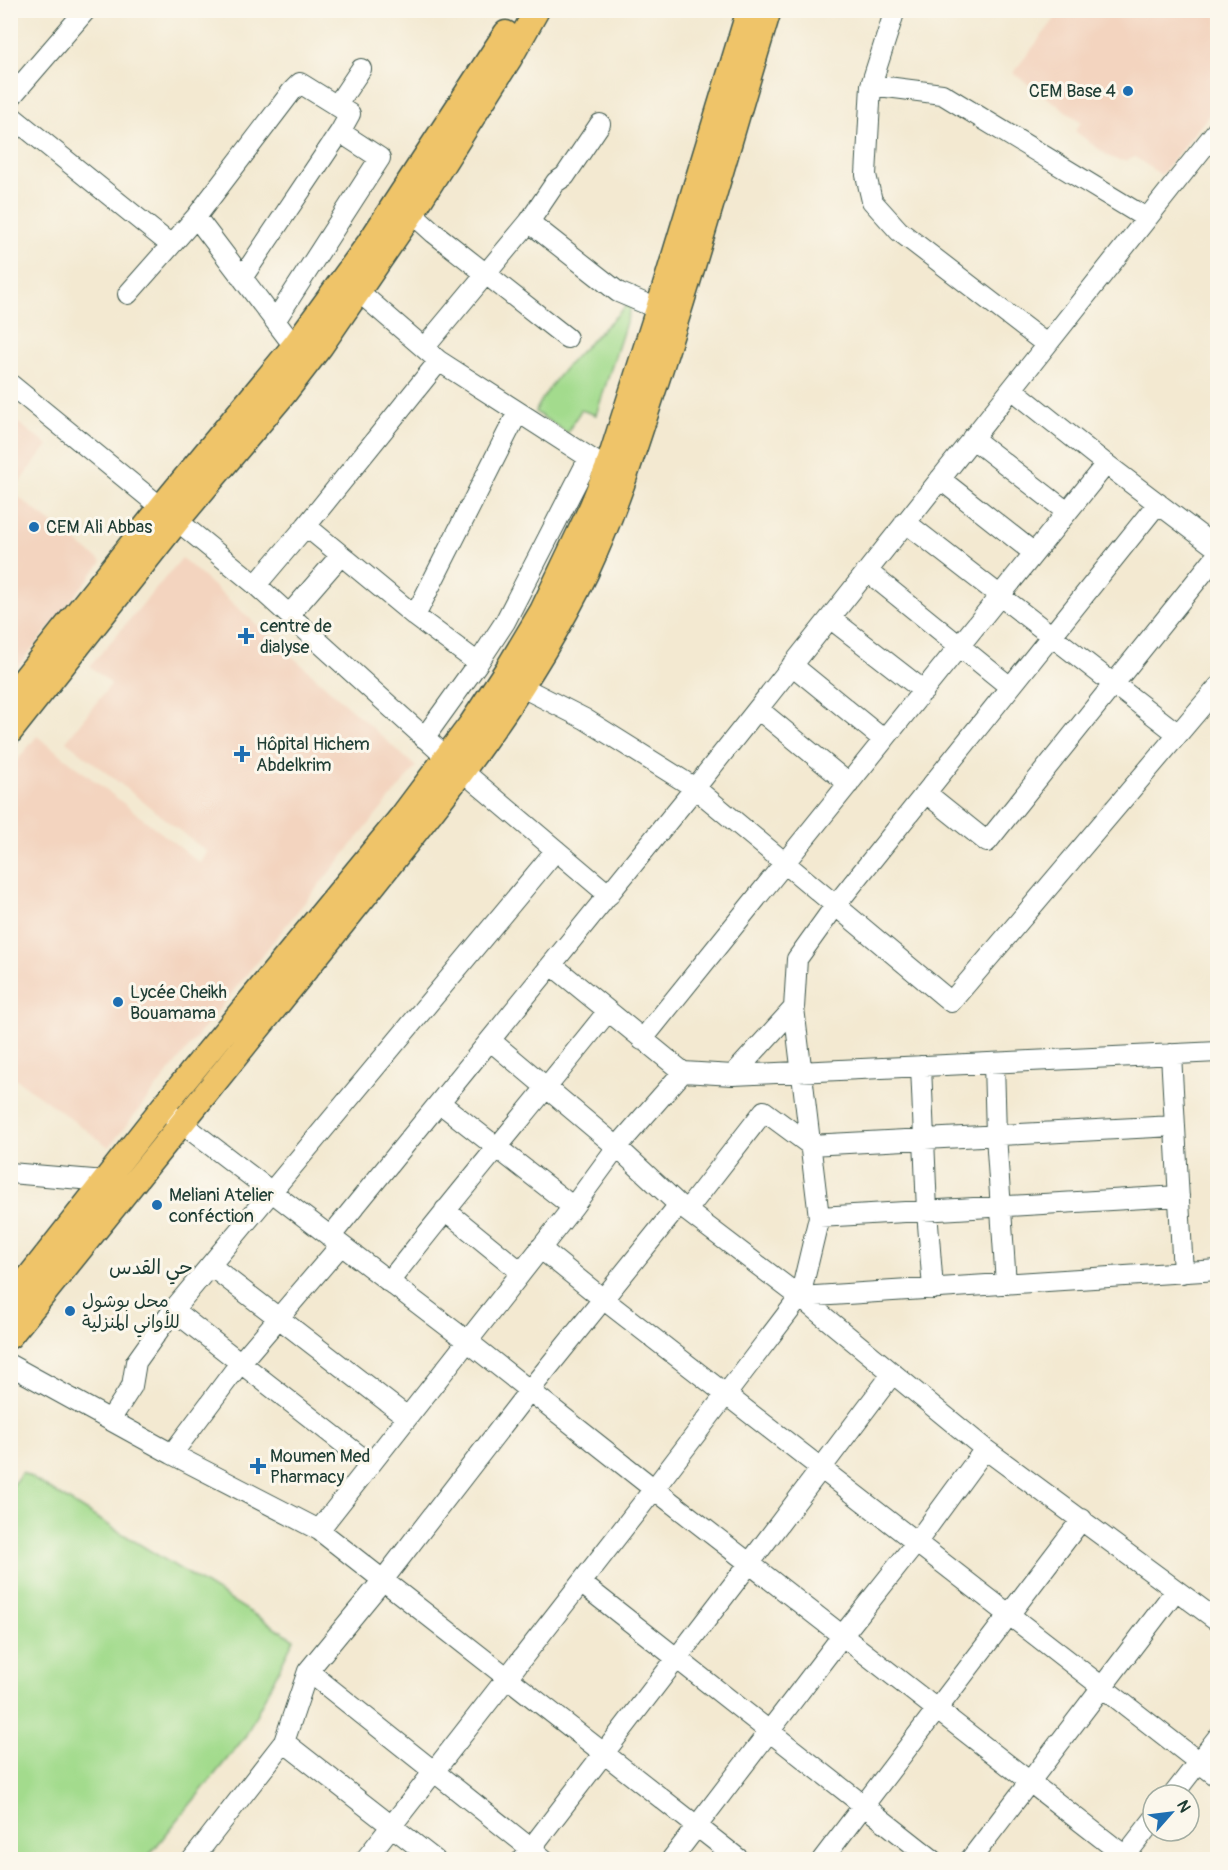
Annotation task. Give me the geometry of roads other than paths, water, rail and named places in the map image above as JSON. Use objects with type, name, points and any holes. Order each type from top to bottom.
[{"type":"main road","points":[[10,732],[369,243],[500,43],[519,10]]},
{"type":"main road","points":[[10,697],[169,513],[284,394],[321,346],[412,213],[504,68],[537,10]]},
{"type":"main road","points":[[10,1301],[162,1108],[402,816],[454,764],[522,687],[556,629],[585,574],[609,521],[607,469],[749,10]]},
{"type":"main road","points":[[10,1336],[182,1123],[454,764],[542,610],[680,312],[769,10]]},
{"type":"street","points":[[10,98],[86,10]]},
{"type":"street","points":[[894,10],[871,85],[866,176],[872,201],[899,231],[1046,345]]},
{"type":"street","points":[[337,105],[361,69]]},
{"type":"street","points":[[128,294],[196,217],[292,91],[300,84],[350,114],[242,278]]},
{"type":"street","points":[[871,85],[942,94],[1146,218]]},
{"type":"street","points":[[10,115],[171,245]]},
{"type":"street","points":[[256,585],[306,526],[432,354],[485,273],[529,222],[556,182],[565,176],[600,124]]},
{"type":"street","points":[[172,1454],[240,1363],[279,1318],[440,1103],[695,788],[1218,129]]},
{"type":"street","points":[[275,321],[380,158],[340,132]]},
{"type":"street","points":[[412,213],[567,338]]},
{"type":"street","points":[[196,217],[294,346]]},
{"type":"street","points":[[529,222],[618,292],[658,309]]},
{"type":"street","points":[[358,291],[432,354],[607,469],[525,585],[505,622],[478,663],[424,738]]},
{"type":"street","points":[[10,384],[256,585],[424,738],[609,895]]},
{"type":"street","points":[[1012,389],[1218,549]]},
{"type":"street","points":[[415,616],[518,412]]},
{"type":"street","points":[[972,438],[1067,512]]},
{"type":"street","points":[[642,1040],[1106,464]]},
{"type":"street","points":[[940,479],[1034,553]]},
{"type":"street","points":[[368,1858],[654,1490],[800,1297],[819,1217],[794,1008],[796,958],[835,906],[1158,503]]},
{"type":"street","points":[[905,522],[1178,734]]},
{"type":"street","points":[[306,526],[415,616],[478,663]]},
{"type":"street","points":[[926,793],[987,842],[1218,554]]},
{"type":"street","points":[[289,615],[341,555]]},
{"type":"street","points":[[867,571],[1010,687]]},
{"type":"street","points":[[830,618],[924,691]]},
{"type":"street","points":[[792,665],[884,740]]},
{"type":"street","points":[[522,687],[585,719],[695,788],[951,1002],[1218,687]]},
{"type":"street","points":[[758,709],[849,784]]},
{"type":"street","points":[[110,1419],[132,1386],[135,1362],[172,1310],[556,850]]},
{"type":"street","points":[[552,965],[683,1072],[733,1075],[1218,1052]]},
{"type":"street","points":[[733,1075],[794,1008]]},
{"type":"street","points":[[389,1282],[444,1210],[608,1011]]},
{"type":"street","points":[[491,1041],[617,1147],[683,1208],[800,1297],[985,1449],[1218,1621]]},
{"type":"street","points":[[1171,1054],[1183,1273]]},
{"type":"street","points":[[994,1063],[996,1136],[1006,1284]]},
{"type":"street","points":[[921,1066],[927,1211],[933,1289]]},
{"type":"street","points":[[319,1530],[573,1207],[617,1147],[683,1072]]},
{"type":"street","points":[[440,1103],[573,1207]]},
{"type":"street","points":[[162,1108],[466,1341],[1125,1858],[1141,1836]]},
{"type":"street","points":[[192,1860],[284,1742],[308,1671],[383,1580],[603,1299],[764,1111],[810,1145],[1174,1126]]},
{"type":"street","points":[[10,1173],[105,1181]]},
{"type":"street","points":[[819,1217],[1179,1196]]},
{"type":"street","points":[[444,1210],[521,1272]]},
{"type":"street","points":[[540,1248],[1218,1777]]},
{"type":"street","points":[[211,1266],[407,1417]]},
{"type":"street","points":[[800,1297],[1218,1270]]},
{"type":"street","points":[[172,1310],[370,1464]]},
{"type":"street","points":[[10,1365],[172,1454],[319,1530],[740,1860]]},
{"type":"street","points":[[308,1671],[533,1856],[603,1753],[893,1373]]},
{"type":"street","points":[[671,1860],[985,1449]]},
{"type":"street","points":[[822,1860],[1082,1519]]},
{"type":"street","points":[[581,1583],[933,1860]]},
{"type":"street","points":[[970,1860],[1176,1590]]},
{"type":"street","points":[[1182,1783],[1218,1737]]},
{"type":"street","points":[[284,1742],[435,1860]]},
{"type":"place","name":"CEM Base 4","points":[[1128,91]]},
{"type":"place","name":"CEM Ali Abbas","points":[[34,527]]},
{"type":"place","name":"centre de dialyse","points":[[246,636]]},
{"type":"place","name":"Hôpital Hichem Abdelkrim","points":[[242,754]]},
{"type":"place","name":"Lycée Cheikh Bouamama","points":[[118,1002]]},
{"type":"place","name":"Meliani Atelier conféction","points":[[157,1205]]},
{"type":"place","name":"محل بوشول للأواني المنزلية","points":[[70,1311]]},
{"type":"place","name":"Moumen Med Pharmacy","points":[[258,1466]]},
{"type":"district","name":"حي القدس","points":[[151,1267]]}]
